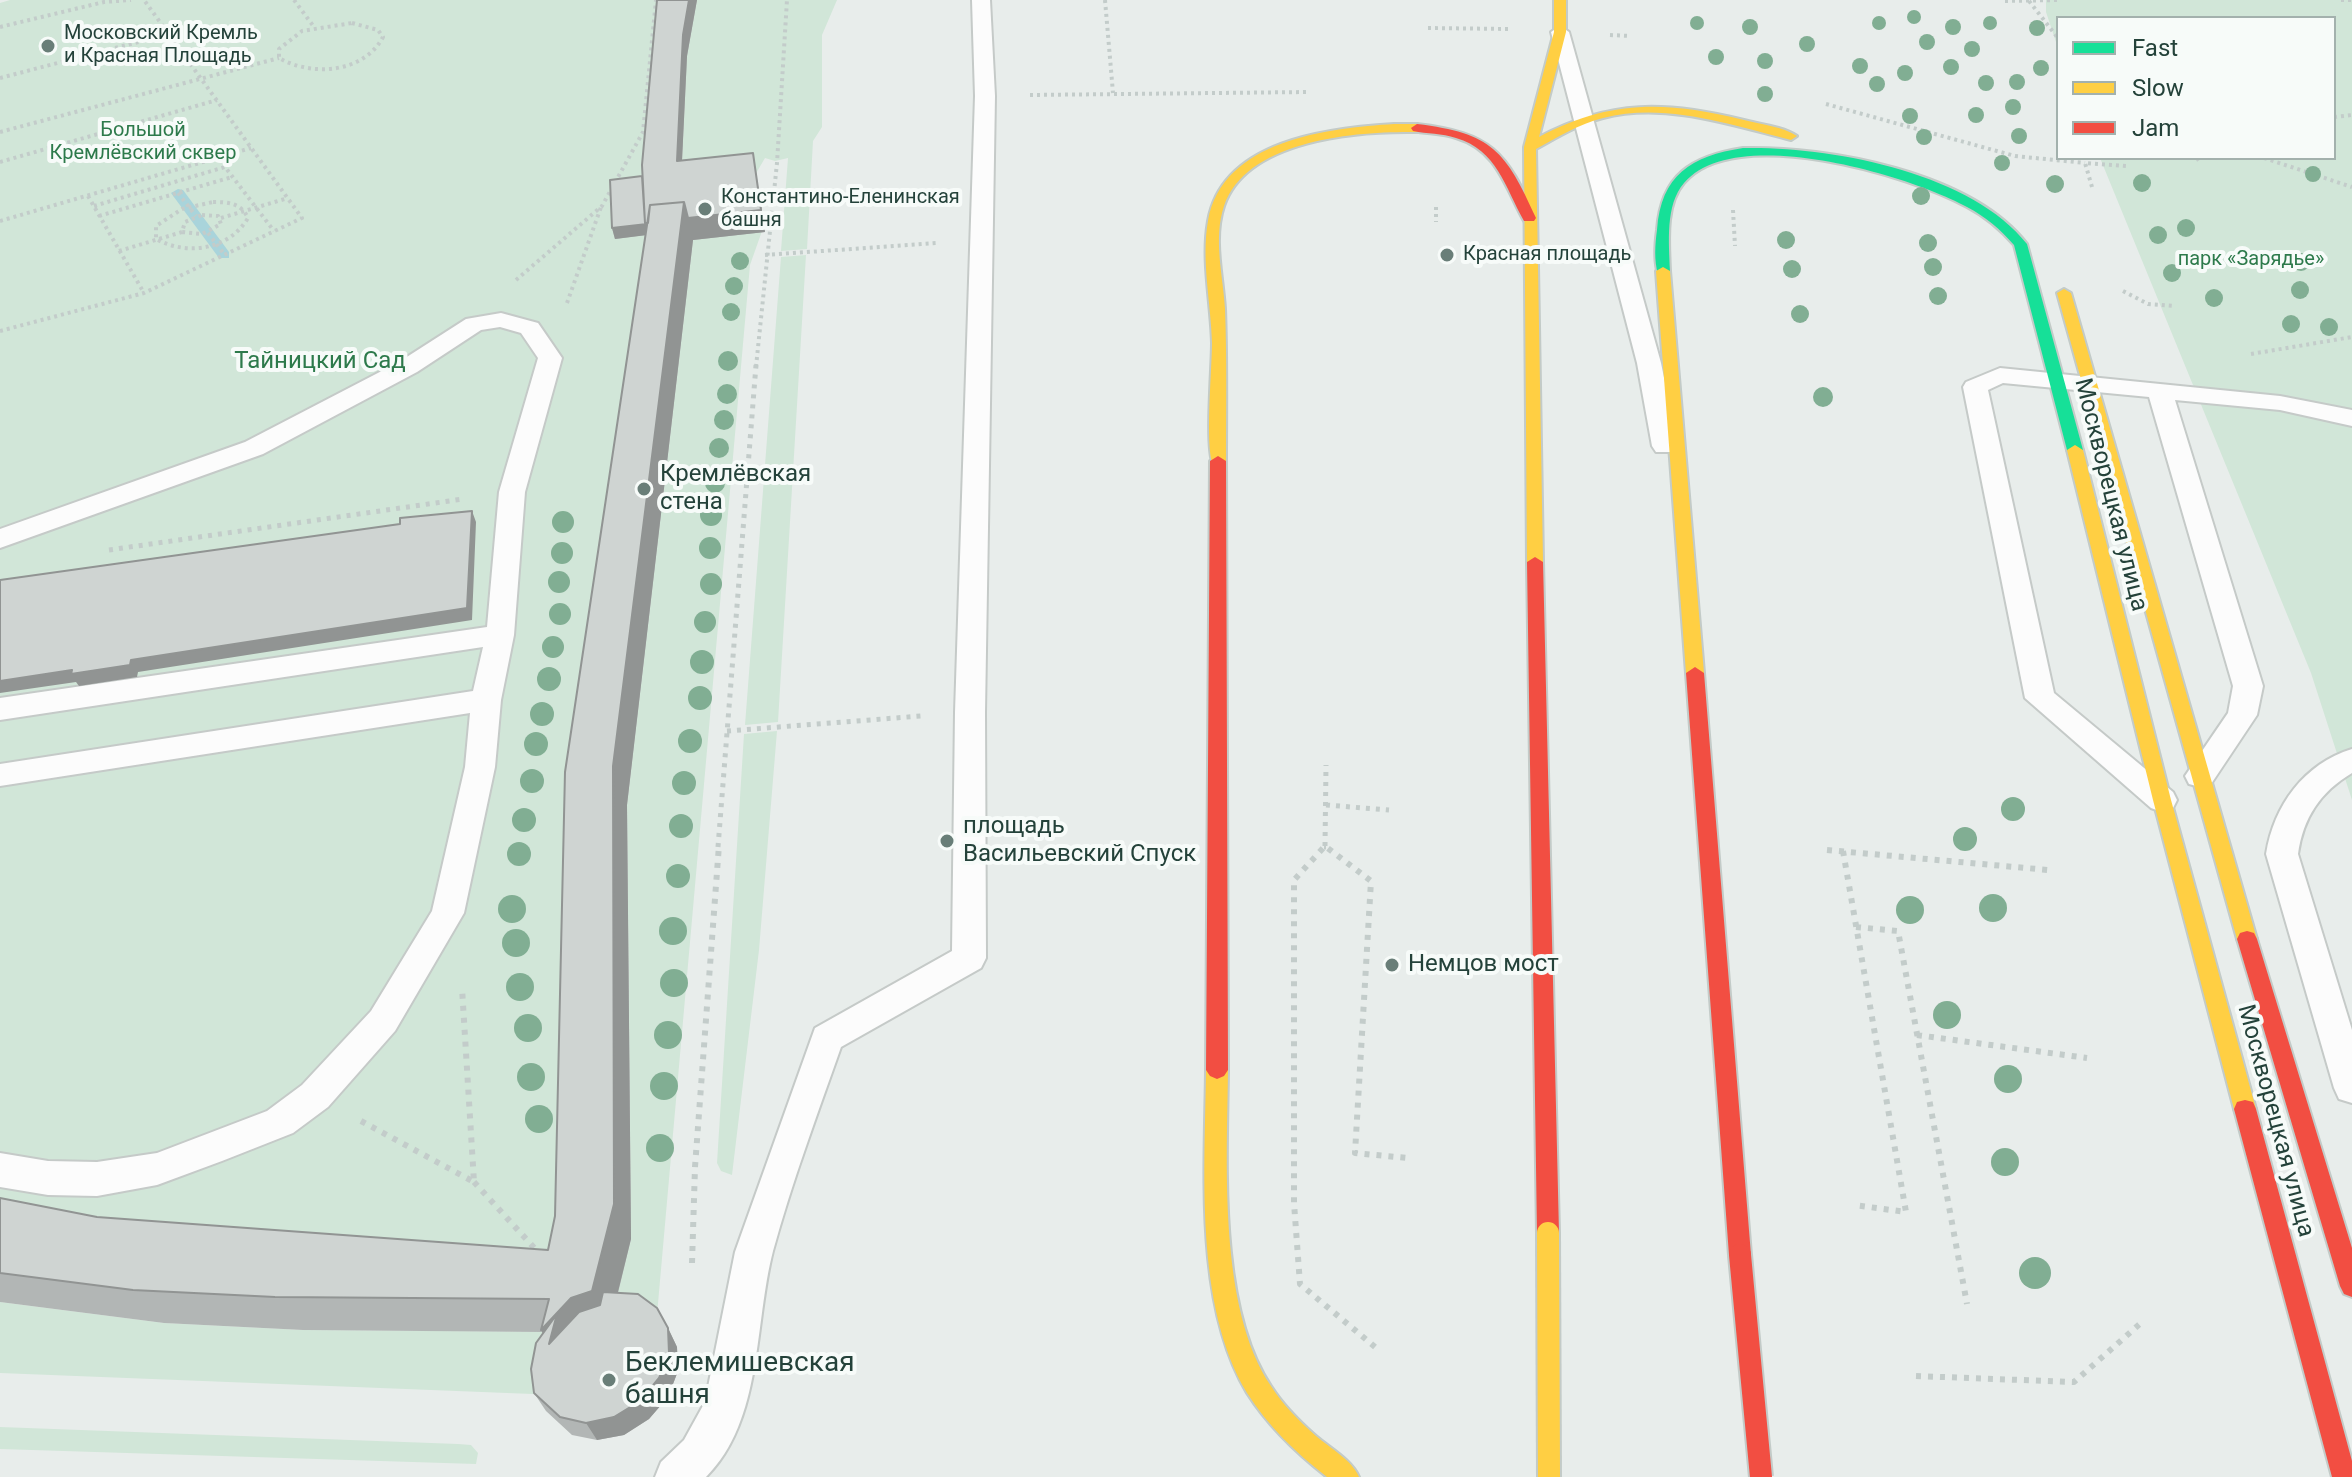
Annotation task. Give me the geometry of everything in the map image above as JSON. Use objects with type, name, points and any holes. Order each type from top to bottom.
[{"type":"main road","points":[[1549,1477],[1548,1233],[1529,218],[1530,147],[1560,32],[1560,0]]},
{"type":"main road","points":[[1530,147],[1584,120],[1610,113],[1696,113],[1937,173],[1978,187],[2020,213]]},
{"type":"main road","points":[[1347,1477],[1308,1448],[1273,1407],[1246,1366],[1230,1305],[1217,1209],[1218,306],[1213,220],[1225,190],[1249,164],[1286,145],[1367,127],[1443,132],[1485,145],[1505,166],[1529,218]]},
{"type":"main road","name":"Москворецкая улица","points":[[1761,1477],[1740,1255],[1664,276],[1664,226],[1674,187],[1693,167],[1717,157],[1747,151],[1822,155],[1943,190],[1985,210],[2010,228],[2026,256],[2162,800],[2344,1477]]},
{"type":"main road","name":"Москворецкая улица","points":[[2058,273],[2200,776],[2352,1286]]},
{"type":"lane","points":[[676,1477],[701,1453],[728,1395],[752,1256],[827,1038],[969,958],[970,712],[985,96],[981,0]]},
{"type":"lane","points":[[1560,32],[1649,363],[1684,547]]},
{"type":"lane","points":[[0,539],[254,448],[408,367],[474,324],[501,320],[530,328],[550,358],[512,492],[500,635],[486,700],[480,767],[448,913],[383,1021],[315,1096],[280,1122],[157,1169],[97,1179],[48,1178],[0,1170]]},
{"type":"lane","points":[[2162,800],[2040,698],[1975,387],[2000,375],[2090,382],[2280,403],[2352,418]]},
{"type":"lane","points":[[2159,389],[2248,686],[2242,715],[2200,776]]},
{"type":"lane","points":[[0,709],[500,635]]},
{"type":"lane","points":[[0,775],[486,700]]},
{"type":"lane","points":[[2352,760],[2330,769],[2295,809],[2284,832],[2282,854],[2352,1088]]},
{"type":"path","points":[[0,27],[104,2],[131,0]]},
{"type":"path","points":[[0,331],[144,293],[302,218],[144,0]]},
{"type":"path","points":[[294,0],[314,27]]},
{"type":"path","points":[[550,358],[602,206],[643,132],[656,0]]},
{"type":"path","points":[[692,1263],[696,1151],[727,731],[765,255],[777,163],[787,0]]},
{"type":"path","points":[[1105,0],[1113,93]]},
{"type":"path","points":[[2005,1],[2057,0]]},
{"type":"path","points":[[2341,0],[2352,0]]},
{"type":"path","points":[[2029,1],[2056,35]]},
{"type":"path","points":[[0,132],[279,58],[301,68],[338,67],[371,54],[381,46],[383,37],[378,30],[352,23],[314,27],[285,41],[279,49],[279,58]]},
{"type":"path","points":[[1428,28],[1508,29]]},
{"type":"path","points":[[0,78],[169,34]]},
{"type":"path","points":[[985,96],[1319,91]]},
{"type":"path","points":[[0,162],[217,100]]},
{"type":"path","points":[[1815,101],[2015,156],[2127,166]]},
{"type":"path","points":[[0,221],[251,148]]},
{"type":"path","points":[[2270,160],[2352,187]]},
{"type":"path","points":[[2085,163],[2092,187]]},
{"type":"path","points":[[94,206],[225,167],[274,231]]},
{"type":"path","points":[[99,216],[232,177]]},
{"type":"path","points":[[178,193],[196,216]]},
{"type":"path","points":[[88,196],[144,293]]},
{"type":"path","points":[[182,232],[185,222],[196,216],[221,218],[288,198]]},
{"type":"path","points":[[225,202],[245,211],[248,218],[240,231],[216,243],[176,248],[156,239],[156,226],[163,218],[188,206],[225,202]]},
{"type":"path","points":[[474,324],[527,268],[602,206]]},
{"type":"path","points":[[1436,207],[1436,222]]},
{"type":"path","points":[[1733,210],[1735,246]]},
{"type":"path","points":[[119,251],[182,232],[190,235],[208,233],[219,227],[221,218]]},
{"type":"path","points":[[208,233],[224,255]]},
{"type":"path","points":[[765,255],[982,240]]},
{"type":"path","points":[[2123,291],[2148,304],[2174,306]]},
{"type":"path","points":[[2242,361],[2248,355],[2352,337]]},
{"type":"path","points":[[93,552],[512,492]]},
{"type":"path","points":[[727,731],[970,712]]},
{"type":"path","points":[[1326,765],[1325,846],[1294,880],[1294,1203],[1300,1284],[1375,1347]]},
{"type":"path","points":[[1326,805],[1389,810]]},
{"type":"path","points":[[1325,846],[1371,881],[1355,1153],[1407,1158]]},
{"type":"path","points":[[1827,850],[2048,870]]},
{"type":"path","points":[[1843,851],[1906,1212],[1854,1205]]},
{"type":"path","points":[[448,913],[465,1003],[474,1182]]},
{"type":"path","points":[[1856,927],[1898,931],[1967,1304]]},
{"type":"path","points":[[1917,1035],[2087,1058]]},
{"type":"path","points":[[315,1096],[474,1182],[546,1261]]},
{"type":"path","points":[[1916,1376],[2074,1382],[2142,1322]]},
{"type":"green space","name":"Тайницкий Сад","points":[[10,0],[663,0],[686,61],[697,0],[837,0],[822,35],[822,127],[813,141],[807,249],[781,251],[788,158],[775,161],[765,158],[755,175],[681,183],[686,74],[652,234],[566,1284],[0,1228],[0,3]]},
{"type":"green space","name":"парк «Зарядье»","points":[[2046,0],[2352,0],[2352,800],[2311,673],[2101,160],[2336,160],[2336,16],[2056,16],[2056,42],[2046,12]]},
{"type":"green space","points":[[762,231],[750,265],[655,1337],[610,1324],[631,1239],[627,805],[693,239]]},
{"type":"green space","points":[[806,255],[778,722],[745,725],[781,257]]},
{"type":"green space","points":[[777,731],[759,950],[732,1175],[721,1171],[717,1163],[744,734]]},
{"type":"green space","points":[[0,1302],[164,1323],[303,1330],[568,1332],[558,1395],[0,1373]]},
{"type":"green space","points":[[0,1427],[458,1444],[471,1445],[478,1453],[476,1464],[0,1449]]},
{"type":"building","points":[[657,0],[689,0],[683,35],[677,161],[753,153],[761,210],[688,218],[684,202],[650,205],[648,223],[645,223],[642,165]]},
{"type":"building","points":[[642,176],[647,224],[612,228],[610,180]]},
{"type":"building","points":[[684,202],[613,766],[614,1204],[592,1291],[571,1298],[541,1330],[549,1299],[275,1297],[133,1290],[0,1273],[0,1198],[97,1217],[548,1250],[555,1216],[565,772],[650,205]]},
{"type":"building","points":[[472,511],[467,608],[131,660],[130,665],[0,681],[0,580],[400,524],[400,518]]},
{"type":"building","name":"Беклемишевская башня","points":[[603,1292],[638,1294],[657,1308],[668,1328],[669,1353],[659,1378],[640,1401],[614,1417],[586,1423],[560,1417],[534,1393],[531,1369],[536,1343],[557,1314],[549,1344],[579,1312],[600,1305]]},
{"type":"waterway","points":[[178,193],[224,255]]},
{"type":"traffic: fast","points":[[1663,271],[1664,221],[1675,186],[1689,171],[1718,157],[1772,151],[1808,155],[1850,162],[1935,187],[1972,204],[2001,223],[2020,244],[2075,450]]},
{"type":"traffic: slow","points":[[1535,562],[1530,147],[1560,32],[1560,0]]},
{"type":"traffic: slow","points":[[1530,147],[1588,119],[1609,113],[1655,109],[1701,114],[1791,136]]},
{"type":"traffic: slow","points":[[1218,461],[1219,327],[1213,236],[1217,207],[1223,194],[1238,175],[1258,160],[1283,148],[1339,133],[1417,128]]},
{"type":"traffic: slow","points":[[1663,271],[1695,673]]},
{"type":"traffic: slow","points":[[2064,293],[2247,939]]},
{"type":"traffic: slow","points":[[2075,450],[2162,800],[2245,1109]]},
{"type":"traffic: slow","points":[[1217,1070],[1218,1220],[1221,1260],[1235,1334],[1254,1382],[1276,1413],[1303,1441],[1347,1477]]},
{"type":"traffic: slow","points":[[1548,1233],[1549,1477]]},
{"type":"traffic: jam","points":[[1417,128],[1462,135],[1491,151],[1511,178],[1529,218]]},
{"type":"traffic: jam","points":[[1217,1070],[1218,461]]},
{"type":"traffic: jam","points":[[1535,562],[1548,1233]]},
{"type":"traffic: jam","points":[[1695,673],[1740,1255]]},
{"type":"traffic: jam","points":[[2247,939],[2352,1286]]},
{"type":"traffic: jam","points":[[2245,1109],[2344,1477]]},
{"type":"traffic: jam","points":[[1740,1255],[1761,1477]]},
{"type":"place","name":"Московский Кремль и Красная Площадь","points":[[48,46]]},
{"type":"place","name":"Константино-Еленинская башня","points":[[705,209]]},
{"type":"place","name":"Красная площадь","points":[[1447,255]]},
{"type":"place","name":"Кремлёвская стена","points":[[644,489]]},
{"type":"place","name":"площадь Васильевский Спуск","points":[[947,841]]},
{"type":"place","name":"Немцов мост","points":[[1392,965]]},
{"type":"place","name":"Беклемишевская башня","points":[[609,1380]]},
{"type":"park label","name":"Большой Кремлёвский сквер","points":[[143,142]]}]
